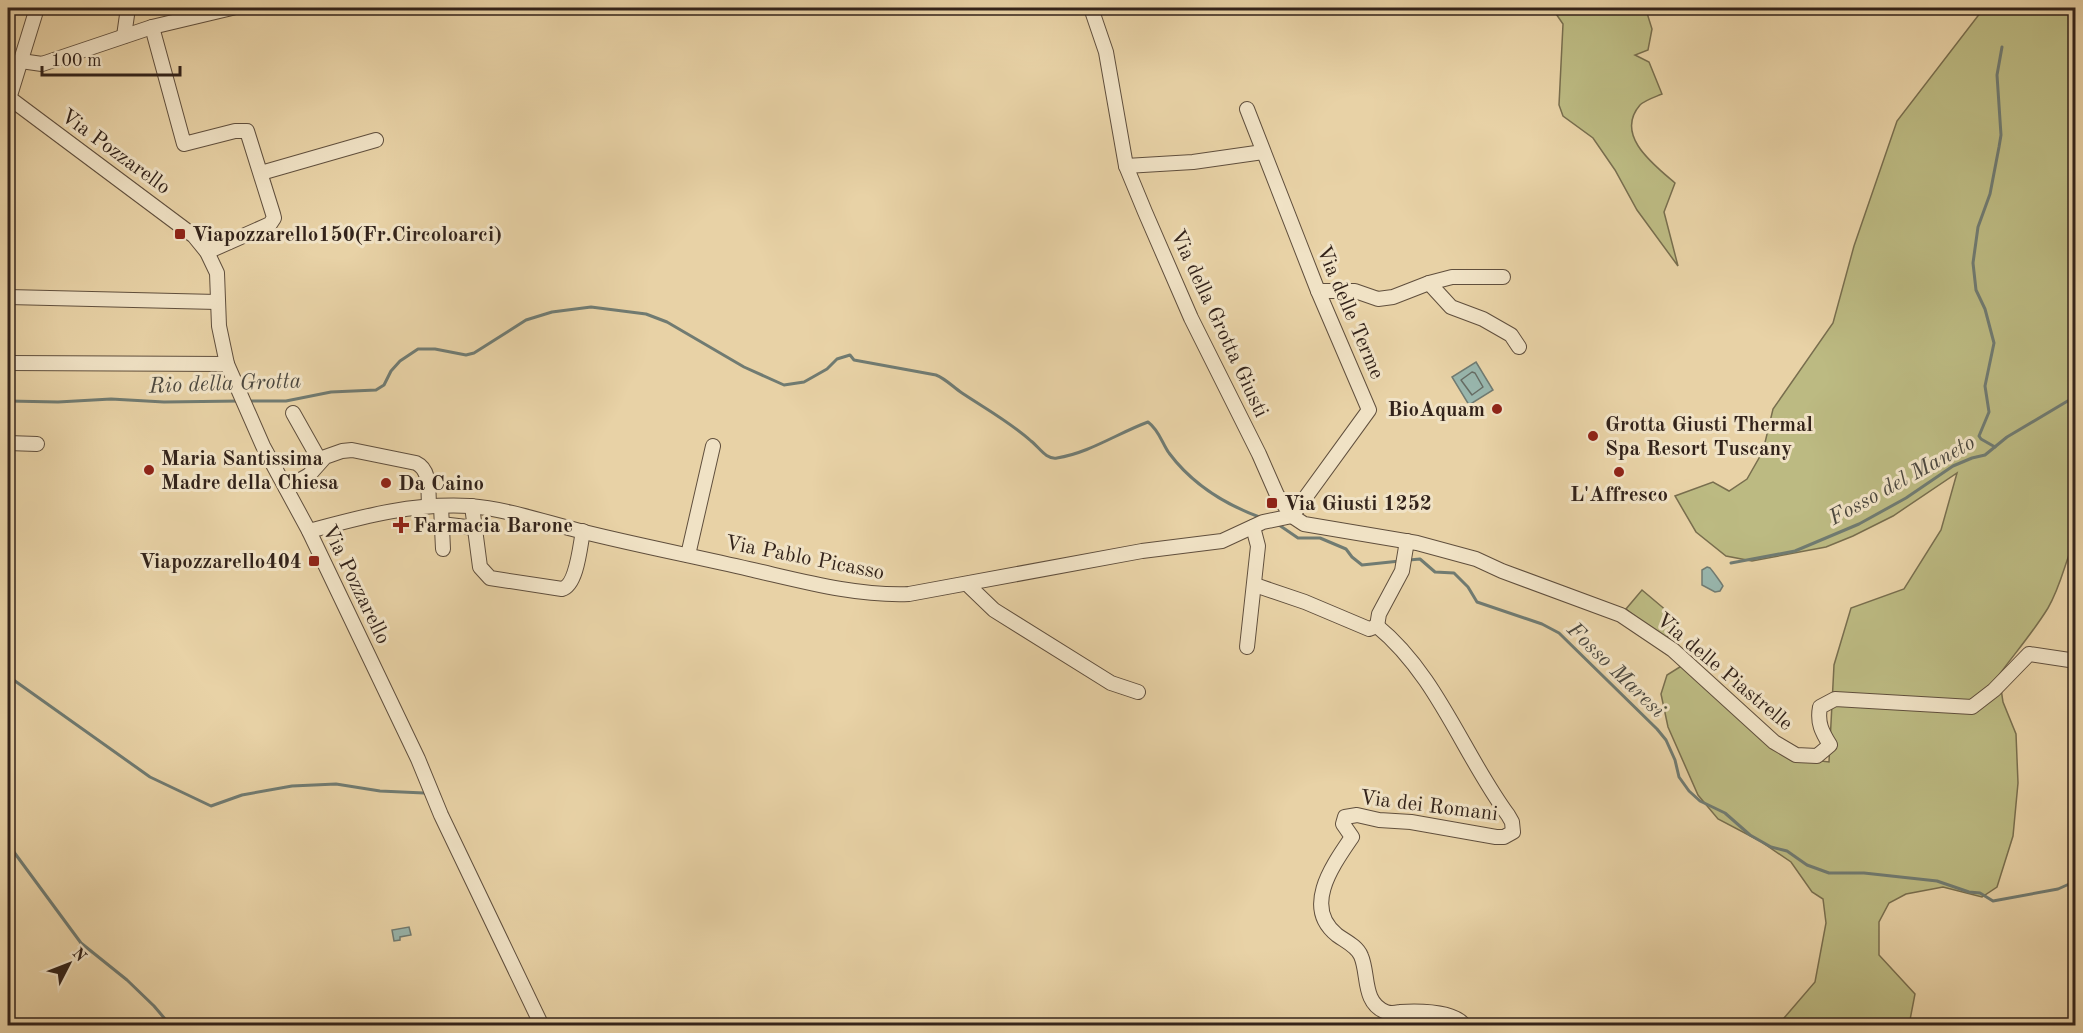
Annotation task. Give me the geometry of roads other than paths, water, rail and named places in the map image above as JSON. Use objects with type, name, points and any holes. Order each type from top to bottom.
[{"type":"street","points":[[8,99],[38,8]]},
{"type":"street","points":[[124,36],[128,8]]},
{"type":"street","points":[[21,61],[42,64],[152,27],[178,14],[232,8]]},
{"type":"street","name":"Via della Grotta Giusti","points":[[1091,8],[1106,52],[1126,166],[1191,318],[1277,495],[1292,516]]},
{"type":"street","points":[[152,27],[184,144],[244,130],[248,133],[273,214],[273,221],[207,252]]},
{"type":"street","name":"Via Pozzarello","points":[[8,99],[194,236],[207,252],[217,273],[221,344],[227,364],[263,446],[309,531],[542,1026]]},
{"type":"street","name":"Via delle Terme","points":[[1247,109],[1318,291],[1369,410],[1292,516]]},
{"type":"street","points":[[261,174],[376,140]]},
{"type":"street","points":[[1126,166],[1193,162],[1263,152]]},
{"type":"street","points":[[1318,291],[1355,291],[1378,299],[1393,297],[1452,277],[1503,277]]},
{"type":"street","points":[[1429,283],[1451,307],[1511,335],[1519,347]]},
{"type":"street","points":[[8,297],[217,302]]},
{"type":"street","points":[[8,363],[227,364]]},
{"type":"street","points":[[293,413],[320,461]]},
{"type":"street","points":[[8,443],[37,444]]},
{"type":"street","points":[[688,555],[713,446]]},
{"type":"street","points":[[286,488],[309,475],[320,461],[342,451],[352,450],[417,463],[423,466],[426,472],[441,524],[442,549]]},
{"type":"street","points":[[472,506],[479,561],[486,575],[498,580],[562,589],[568,586],[573,579],[583,531]]},
{"type":"street","name":"Via Pablo Picasso","points":[[309,531],[394,509],[472,506],[503,511],[865,594],[909,594],[1142,551],[1222,541],[1264,522],[1292,516]]},
{"type":"street","points":[[1255,585],[1369,629],[1377,626],[1379,614],[1402,571],[1407,541],[1304,524],[1292,516]]},
{"type":"street","points":[[1247,647],[1258,546],[1264,522]]},
{"type":"street","points":[[441,524],[475,528]]},
{"type":"street","name":"Via delle Piastrelle","points":[[1407,541],[1476,559],[1502,571],[1621,615],[1673,650],[1774,742],[1796,755],[1817,756],[1830,745],[1821,731],[1818,719],[1820,707],[1835,699],[1972,707],[1994,690],[2029,654],[2076,661]]},
{"type":"street","points":[[967,584],[994,610],[1111,683],[1138,692]]},
{"type":"street","name":"Via dei Romani","points":[[1377,626],[1389,636],[1431,688],[1513,827],[1510,835],[1496,837],[1357,815],[1343,820],[1345,829],[1352,837],[1321,893],[1323,920],[1337,935],[1360,952],[1371,998],[1390,1020]]},
{"type":"street","points":[[1390,1020],[1413,1012],[1457,1017],[1466,1026]]},
{"type":"water","points":[[1476,362],[1493,390],[1469,405],[1452,377]]},
{"type":"water","points":[[1707,567],[1723,586],[1720,591],[1715,592],[1702,585],[1702,570]]},
{"type":"water","points":[[409,927],[411,935],[394,941],[392,930]]},
{"type":"waterway","name":"Fosso del Maneto","points":[[1995,447],[1979,436],[1989,412],[1985,386],[1994,343],[1985,309],[1976,290],[1973,263],[1978,227],[1990,194],[2001,135],[1997,75],[2002,47]]},
{"type":"waterway","name":"Rio della Grotta","points":[[249,401],[286,401],[331,392],[376,390],[384,385],[391,371],[400,361],[418,349],[435,349],[466,355],[474,353],[526,320],[552,312],[591,307],[646,314],[667,322],[744,367],[784,385],[804,382],[827,369],[837,359],[850,355],[854,360],[936,375],[1023,434],[1046,455],[1053,458],[1080,452],[1148,422],[1178,464],[1199,484],[1223,500],[1262,518]]},
{"type":"waterway","name":"Fosso del Maneto","points":[[1731,563],[1795,551],[1859,524],[1906,498],[1953,466],[1985,455],[2007,437],[2076,396]]},
{"type":"waterway","name":"Rio della Grotta","points":[[8,401],[58,402],[111,399],[164,402],[240,401]]},
{"type":"waterway","name":"Fosso Maresi","points":[[1279,525],[1298,538],[1320,538],[1346,549],[1362,565],[1400,561]]},
{"type":"waterway","name":"Fosso Maresi","points":[[1409,560],[1420,559],[1435,572],[1454,573],[1468,587],[1477,602],[1542,624],[1559,633],[1657,729],[1666,740],[1675,760],[1679,777],[1689,791],[1700,801],[1725,813],[1750,835],[1771,847],[1787,851],[1807,865],[1829,873],[1864,873],[1937,881],[1969,892],[1980,893],[1993,901],[2058,889],[2076,881]]},
{"type":"waterway","points":[[8,676],[150,777],[211,806],[242,795],[292,786],[336,784],[380,791],[424,793]]},
{"type":"waterway","points":[[8,844],[81,943],[127,980],[171,1026]]},
{"type":"place","name":"Viapozzarello150(Fr.Circoloarci)","points":[[180,234]]},
{"type":"place","name":"BioAquam","points":[[1497,409]]},
{"type":"place","name":"Grotta Giusti Thermal Spa Resort Tuscany","points":[[1593,436]]},
{"type":"place","name":"Maria Santissima Madre della Chiesa","points":[[149,470]]},
{"type":"place","name":"L'Affresco","points":[[1619,472]]},
{"type":"place","name":"Da Caino","points":[[386,483]]},
{"type":"place","name":"Via Giusti 1252","points":[[1272,503]]},
{"type":"place","name":"Farmacia Barone","points":[[401,525]]},
{"type":"place","name":"Viapozzarello404","points":[[314,561]]}]
